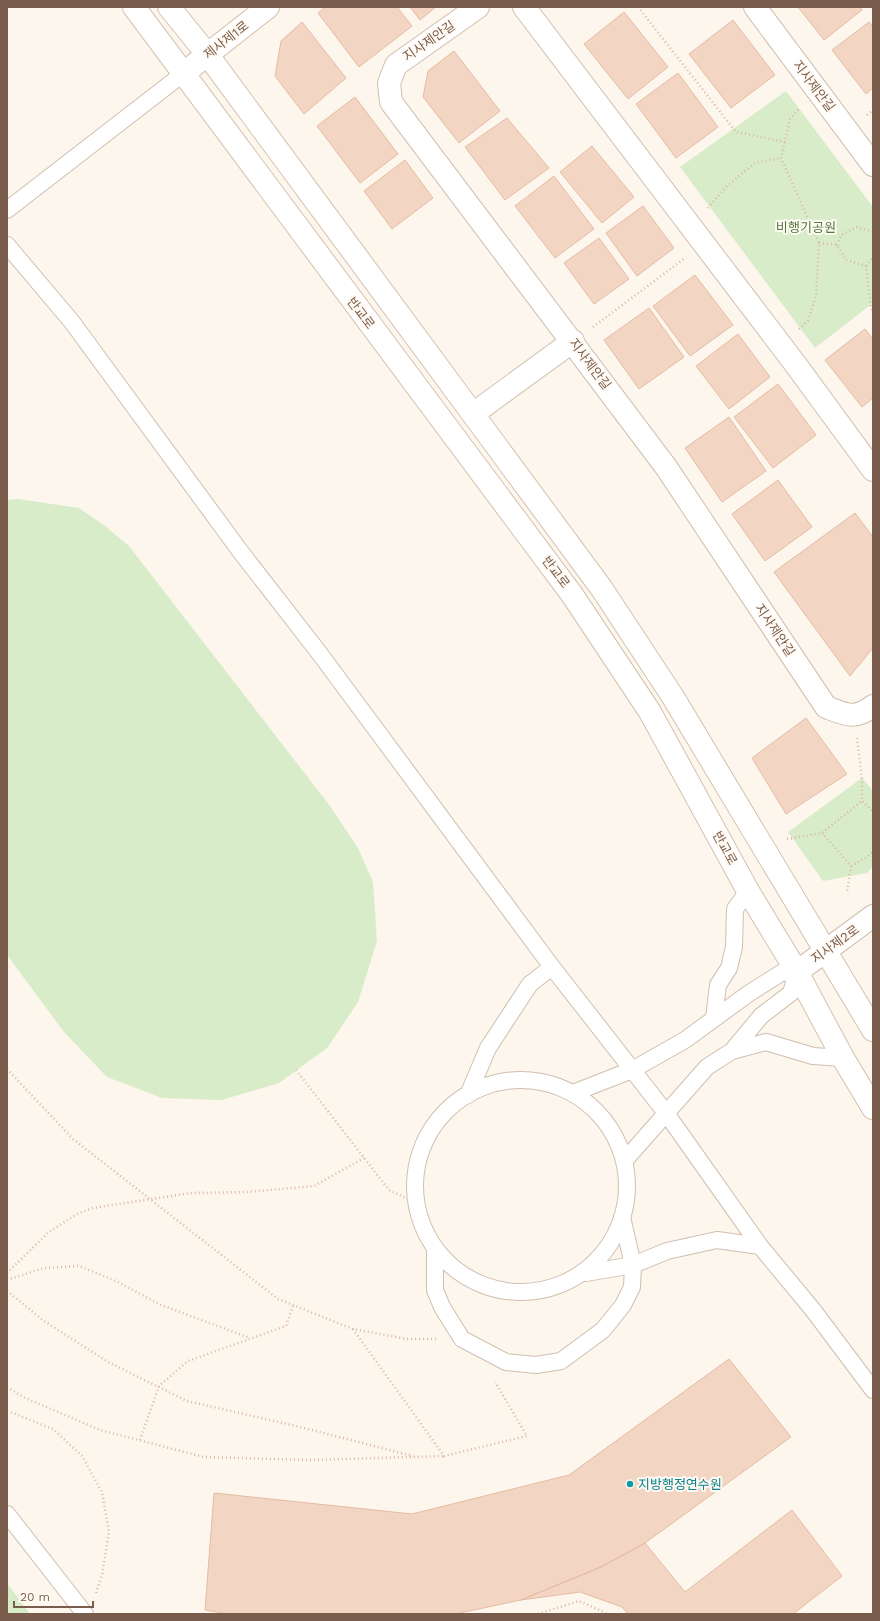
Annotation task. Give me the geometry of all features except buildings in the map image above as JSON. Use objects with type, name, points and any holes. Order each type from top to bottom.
[{"type":"street","name":"반교로","points":[[134,7],[573,596],[650,712],[748,892],[797,972],[843,1058],[873,1108]]},
{"type":"street","name":"반교로","points":[[169,7],[207,54],[602,589],[673,697],[873,1030]]},
{"type":"street","name":"제사제1로","points":[[184,73],[268,7]]},
{"type":"street","name":"지사제안길","points":[[478,7],[396,65],[389,83],[391,102],[666,466],[826,707],[846,715],[861,715],[873,706]]},
{"type":"street","points":[[524,7],[796,365],[873,470]]},
{"type":"street","name":"지사제안길","points":[[755,7],[873,165]]},
{"type":"street","points":[[473,414],[573,341]]},
{"type":"street","name":"지사제2로","points":[[797,972],[873,916]]},
{"type":"lane","points":[[7,210],[184,73]]},
{"type":"lane","points":[[7,245],[72,322],[240,551],[320,654],[552,967],[666,1113],[760,1246],[813,1310],[873,1390]]},
{"type":"lane","points":[[714,1018],[718,985],[729,968],[734,947],[735,909],[748,892]]},
{"type":"lane","points":[[468,1095],[488,1048],[530,984],[552,967]]},
{"type":"lane","points":[[573,1093],[632,1070],[685,1040],[714,1018],[781,973],[797,972],[790,993],[761,1016],[732,1051],[707,1068],[625,1160]]},
{"type":"lane","points":[[732,1051],[766,1042],[813,1056],[843,1058]]},
{"type":"lane","points":[[586,1273],[609,1245],[622,1217],[625,1197],[625,1160],[612,1128],[590,1104],[573,1093],[556,1085],[518,1078],[493,1082],[453,1102],[434,1126],[419,1154],[415,1179],[418,1220],[435,1250],[453,1269],[480,1285],[512,1293],[553,1290],[586,1273],[633,1265],[667,1251],[717,1240],[760,1246]]},
{"type":"lane","points":[[435,1250],[435,1290],[442,1307],[462,1339],[506,1362],[536,1365],[561,1361],[603,1330],[623,1305],[632,1287],[633,1265],[622,1217]]},
{"type":"lane","points":[[7,1514],[85,1614]]},
{"type":"path","points":[[638,7],[736,132],[785,142]]},
{"type":"path","points":[[797,331],[808,321],[816,296],[819,243],[781,158],[790,119],[801,107]]},
{"type":"path","points":[[706,210],[727,186],[755,163],[781,158]]},
{"type":"path","points":[[837,245],[841,235],[857,227],[873,232]]},
{"type":"path","points":[[819,243],[837,245]]},
{"type":"path","points":[[837,245],[846,260],[866,266]]},
{"type":"path","points":[[593,328],[688,256]]},
{"type":"path","points":[[873,257],[866,266],[871,308],[873,311]]},
{"type":"path","points":[[857,738],[862,778],[862,801],[873,811]]},
{"type":"path","points":[[785,839],[822,833],[862,801]]},
{"type":"path","points":[[822,833],[851,866]]},
{"type":"path","points":[[851,866],[867,858],[873,851]]},
{"type":"path","points":[[847,892],[851,866]]},
{"type":"path","points":[[7,1069],[73,1139],[148,1200],[278,1299],[353,1329],[407,1340],[462,1339]]},
{"type":"path","points":[[296,1070],[388,1190],[416,1203]]},
{"type":"path","points":[[7,1273],[49,1232],[76,1214],[93,1208],[191,1194],[247,1192],[314,1186],[364,1158]]},
{"type":"path","points":[[7,1280],[44,1268],[79,1266],[116,1281],[161,1306],[250,1338]]},
{"type":"path","points":[[7,1291],[44,1321],[108,1362],[188,1401],[296,1426],[417,1457]]},
{"type":"path","points":[[140,1440],[159,1386],[188,1361],[286,1326],[293,1306]]},
{"type":"path","points":[[353,1329],[444,1456]]},
{"type":"path","points":[[7,1387],[23,1397],[100,1430],[204,1457],[310,1460],[444,1456],[527,1436],[493,1378]]},
{"type":"path","points":[[7,1412],[53,1429],[82,1456],[102,1492],[108,1532],[102,1575],[96,1594]]},
{"type":"path","points":[[538,1614],[579,1601],[608,1614]]},
{"type":"green space","name":"비행기공원","points":[[786,91],[873,207],[873,303],[815,348],[680,167]]},
{"type":"green space","points":[[18,499],[79,508],[105,526],[129,546],[330,806],[358,848],[373,882],[377,941],[358,1002],[327,1048],[279,1083],[222,1100],[162,1098],[107,1077],[64,1032],[7,955],[7,500]]},
{"type":"green space","points":[[862,778],[873,791],[873,866],[867,873],[823,881],[788,832]]},
{"type":"green space","points":[[7,1583],[30,1614],[7,1614]]},
{"type":"place","name":"지방행정연수원","points":[[630,1484]]}]
